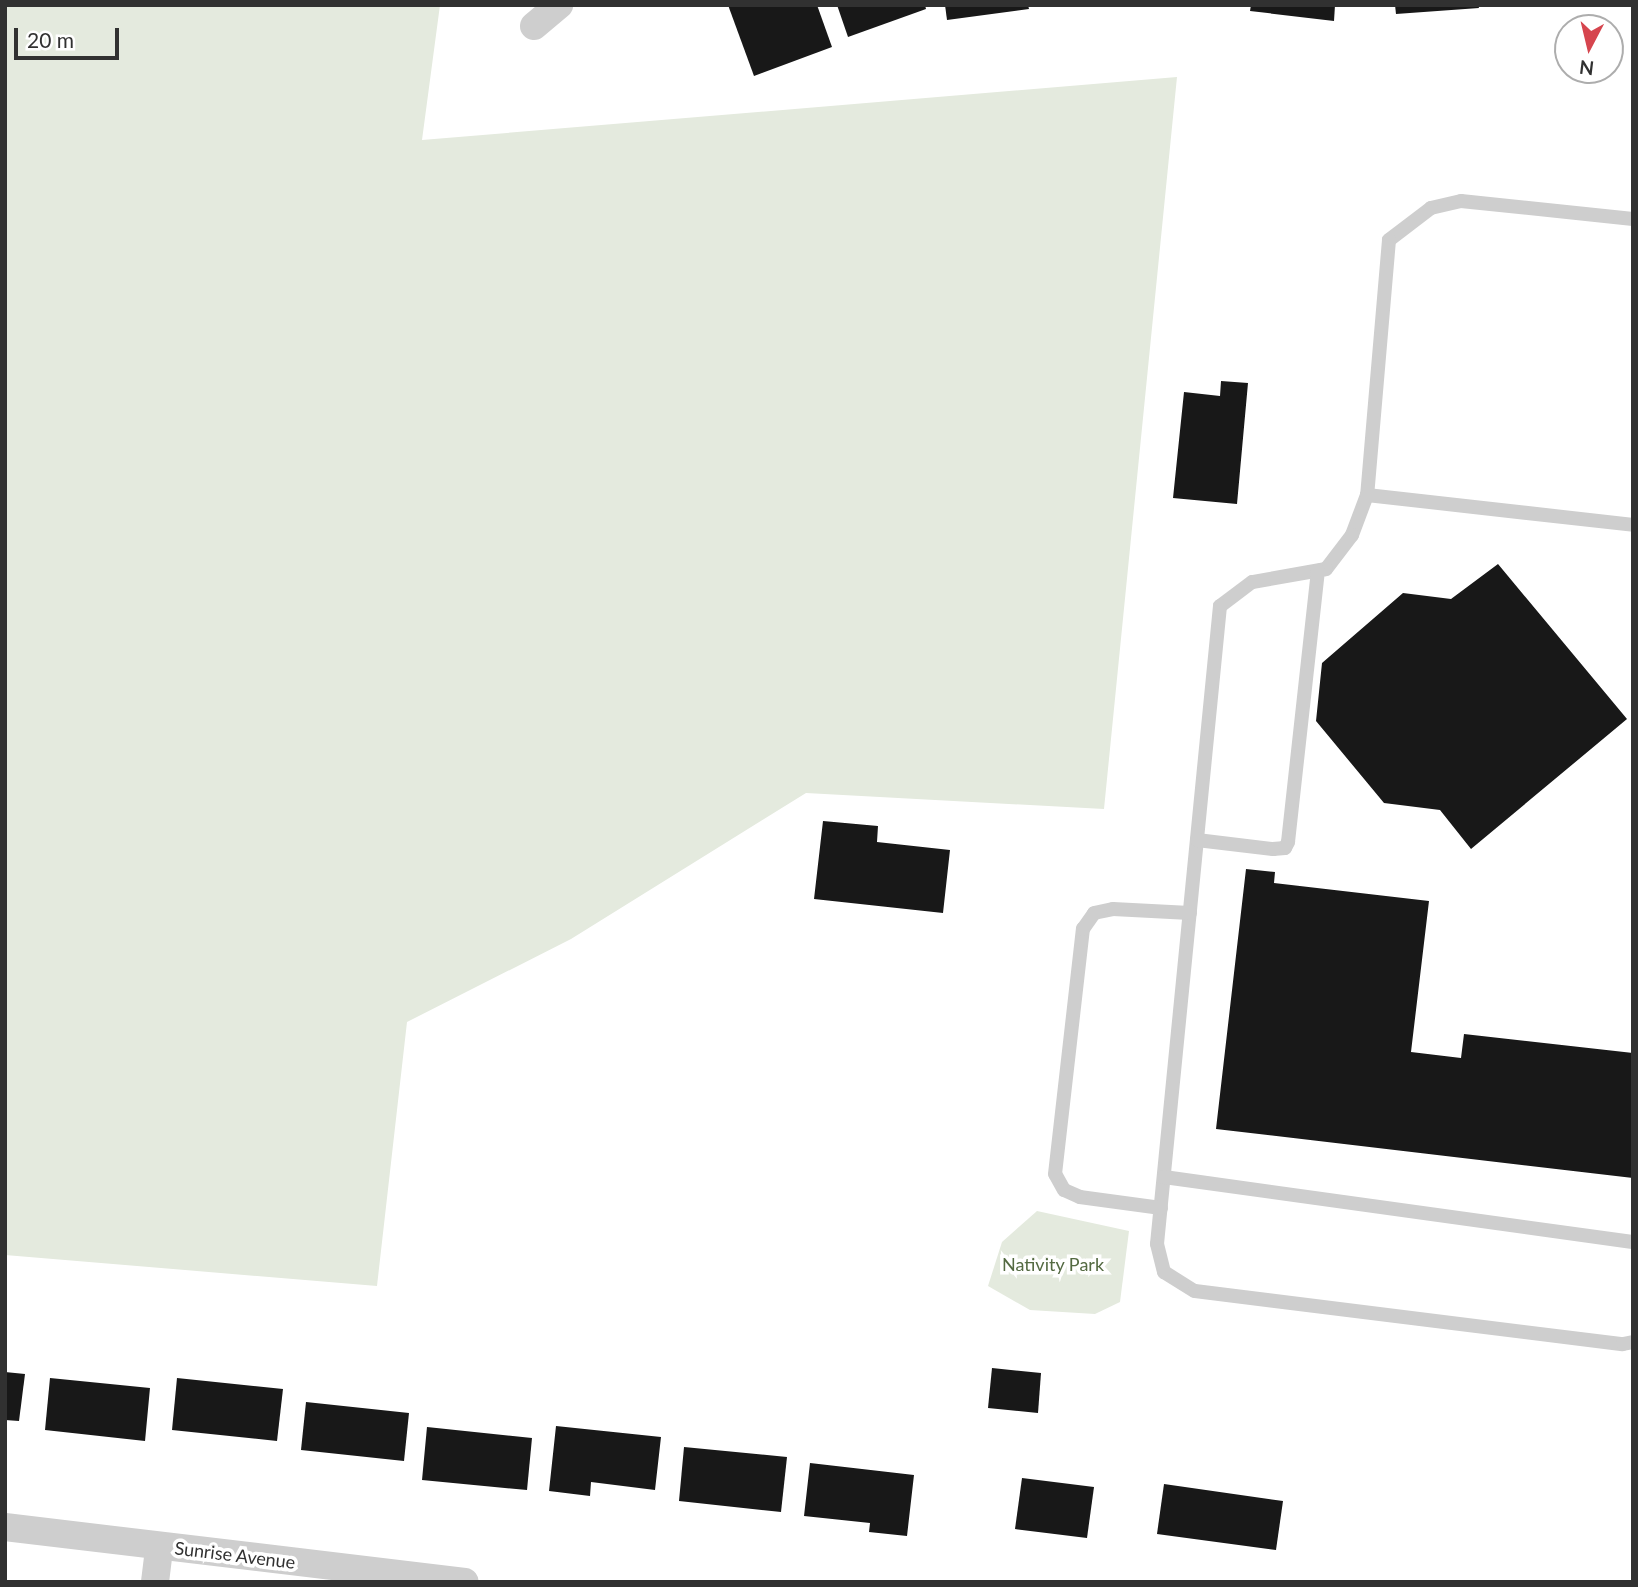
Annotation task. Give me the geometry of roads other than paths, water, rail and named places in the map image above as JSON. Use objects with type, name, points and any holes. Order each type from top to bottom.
[{"type":"street","points":[[534,26],[559,5]]},
{"type":"street","name":"Sunrise Avenue","points":[[5,1527],[465,1582]]},
{"type":"street","points":[[155,1582],[159,1547]]},
{"type":"lane","points":[[1633,219],[1461,201],[1431,208],[1389,240],[1367,495],[1352,535],[1326,569],[1252,582],[1220,606],[1157,1244],[1164,1272],[1195,1291],[1623,1344],[1633,1342]]},
{"type":"lane","points":[[1367,495],[1633,525]]},
{"type":"lane","points":[[1197,840],[1273,849],[1285,848],[1288,842],[1318,571]]},
{"type":"lane","points":[[1161,1209],[1080,1197],[1064,1190],[1055,1174],[1083,929],[1094,913],[1113,909],[1190,913]]},
{"type":"lane","points":[[1164,1177],[1633,1242]]},
{"type":"park label","name":"Nativity Park","points":[[1053,1264]]}]
